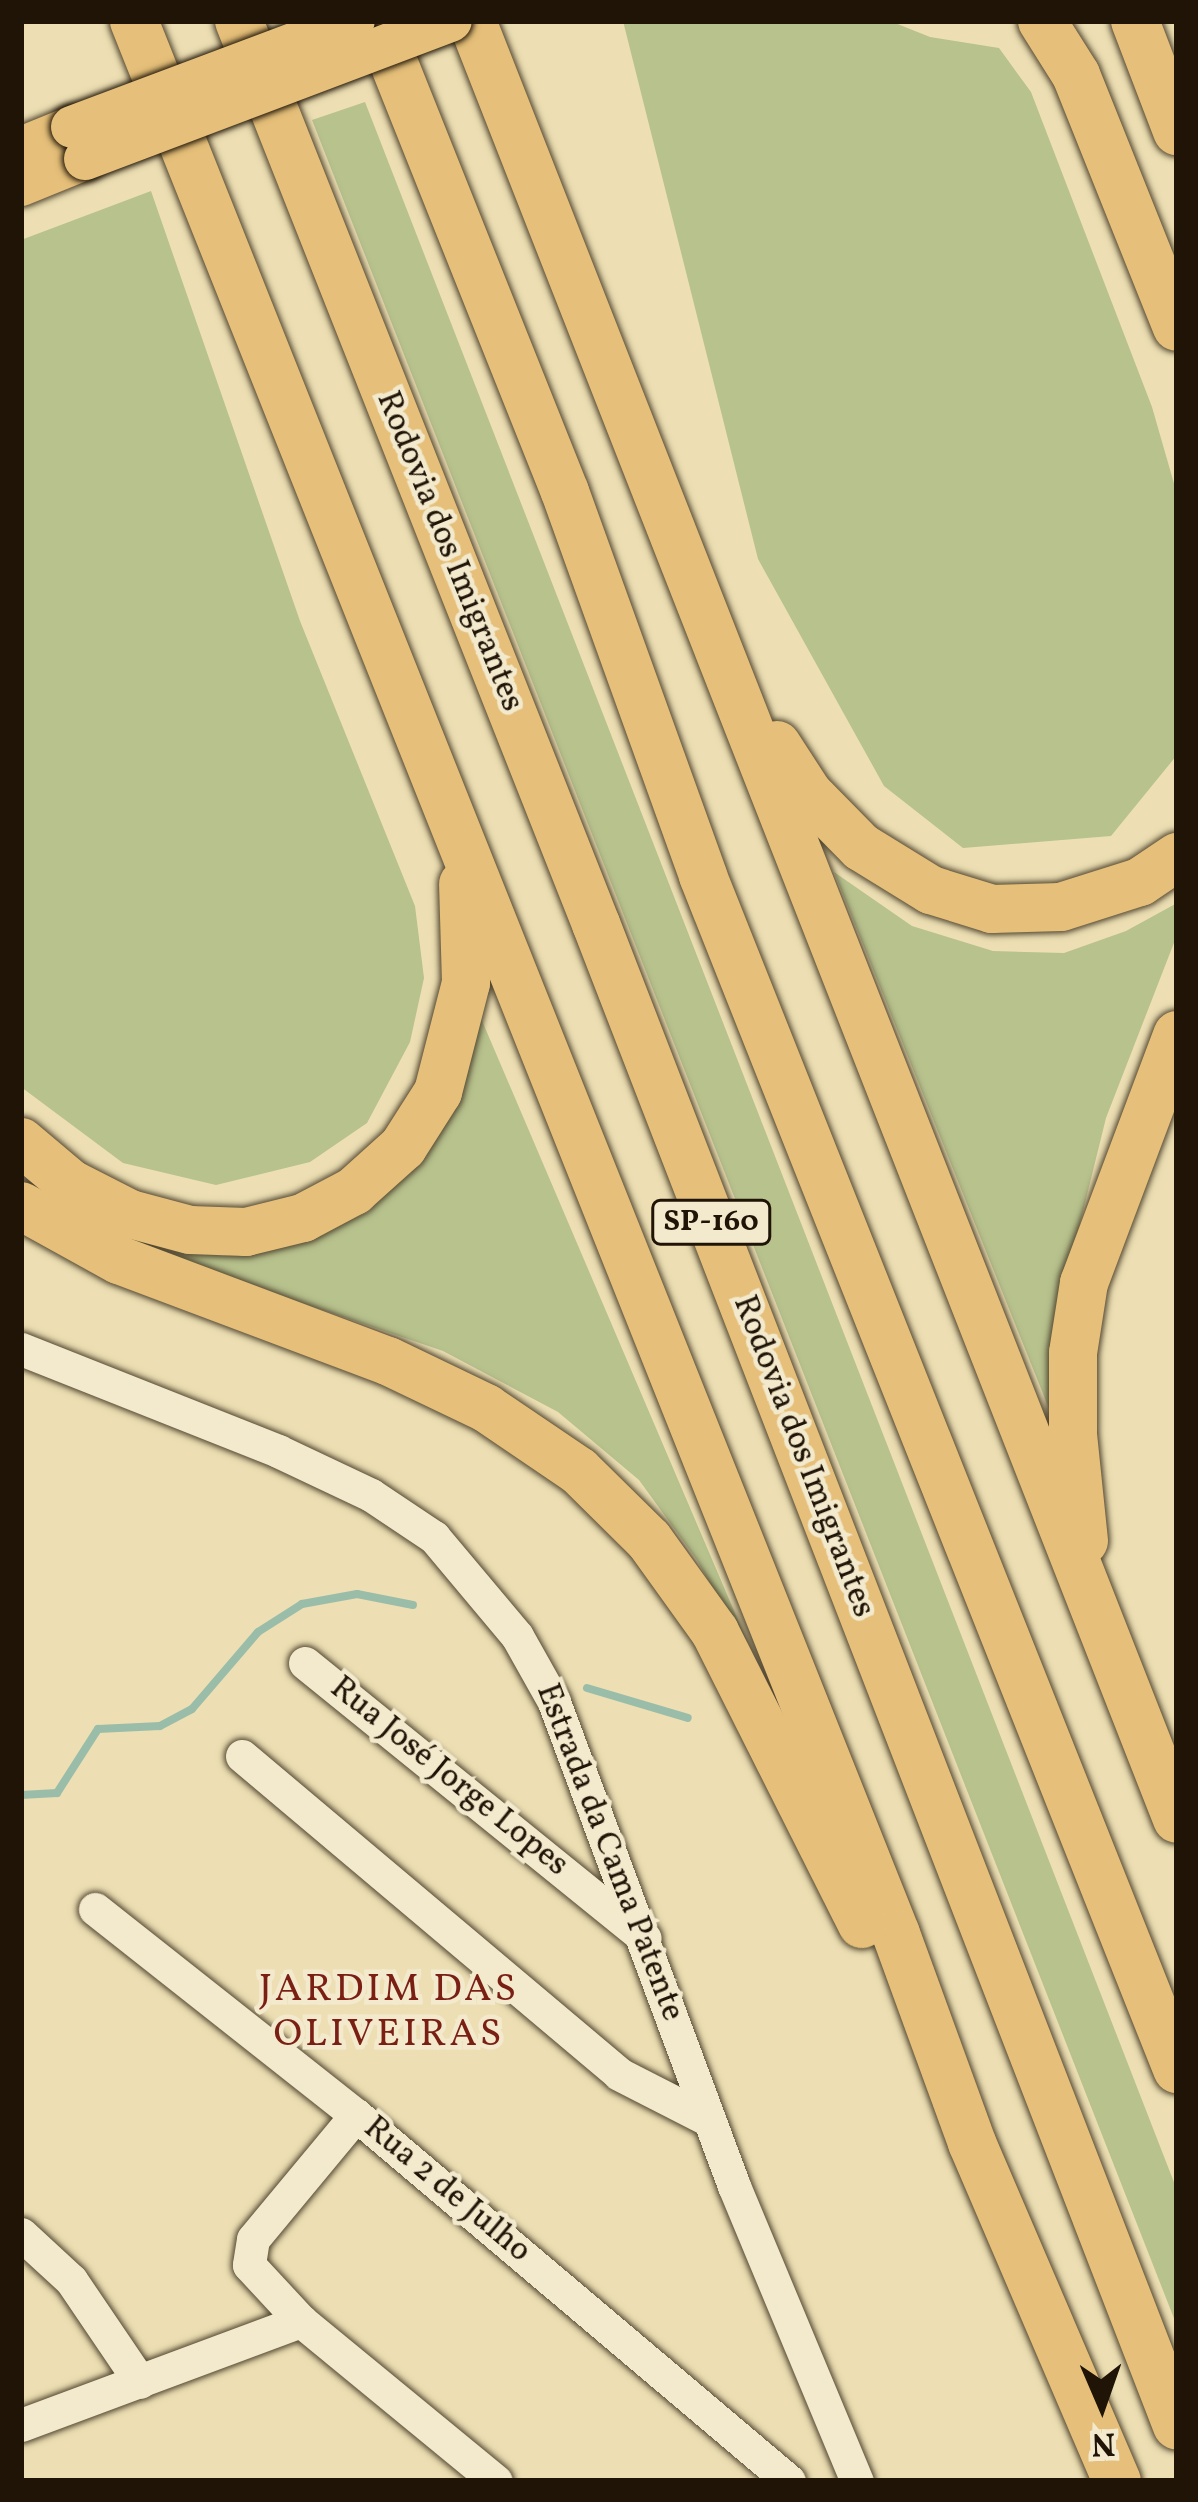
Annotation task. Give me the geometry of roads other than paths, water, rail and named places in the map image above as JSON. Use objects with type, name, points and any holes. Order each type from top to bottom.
[{"type":"highway","points":[[134,21],[878,1890],[972,2143],[1117,2481]]},
{"type":"highway","name":"Rodovia dos Imigrantes","points":[[238,21],[596,924],[1177,2426]]},
{"type":"highway","points":[[376,21],[565,492],[703,876],[1177,2069]]},
{"type":"highway","points":[[472,21],[1177,1819]]},
{"type":"highway","points":[[1042,21],[1076,75],[1177,327]]},
{"type":"highway","points":[[1136,21],[1177,131]]},
{"type":"highway","points":[[724,661],[808,793],[861,847],[931,890],[992,909],[1060,907],[1140,882],[1177,857]]},
{"type":"highway","points":[[21,1142],[70,1184],[130,1214],[190,1230],[246,1232],[303,1218],[354,1190],[403,1147],[438,1091],[454,1042],[468,931],[457,832]]},
{"type":"highway","points":[[1101,1635],[1080,1520],[1073,1353],[1084,1283],[1177,1035]]},
{"type":"highway","points":[[21,1206],[118,1260],[427,1380],[486,1408],[579,1471],[649,1540],[715,1632],[972,2143]]},
{"type":"main road","points":[[21,185],[78,143],[354,21]]},
{"type":"main road","points":[[21,148],[78,143],[451,21]]},
{"type":"street","name":"Estrada da Cama Patente","points":[[21,1348],[278,1451],[371,1495],[434,1537],[517,1636],[554,1702],[709,2120],[857,2481]]},
{"type":"street","name":"Rua José Jorge Lopes","points":[[305,1664],[645,1939]]},
{"type":"street","points":[[242,1756],[619,2074],[709,2120]]},
{"type":"street","name":"Rua 2 de Julho","points":[[95,1909],[356,2115],[789,2481]]},
{"type":"street","points":[[356,2115],[248,2251],[256,2278],[496,2481]]},
{"type":"street","points":[[21,2234],[83,2296],[140,2382]]},
{"type":"street","points":[[21,2425],[301,2320]]},
{"type":"waterway","points":[[21,1795],[57,1793],[98,1729],[160,1726],[192,1709],[258,1632],[302,1604],[357,1594],[413,1605]]},
{"type":"waterway","points":[[587,1688],[688,1718]]},
{"type":"district","name":"JARDIM DAS OLIVEIRAS","points":[[389,2014]]}]
